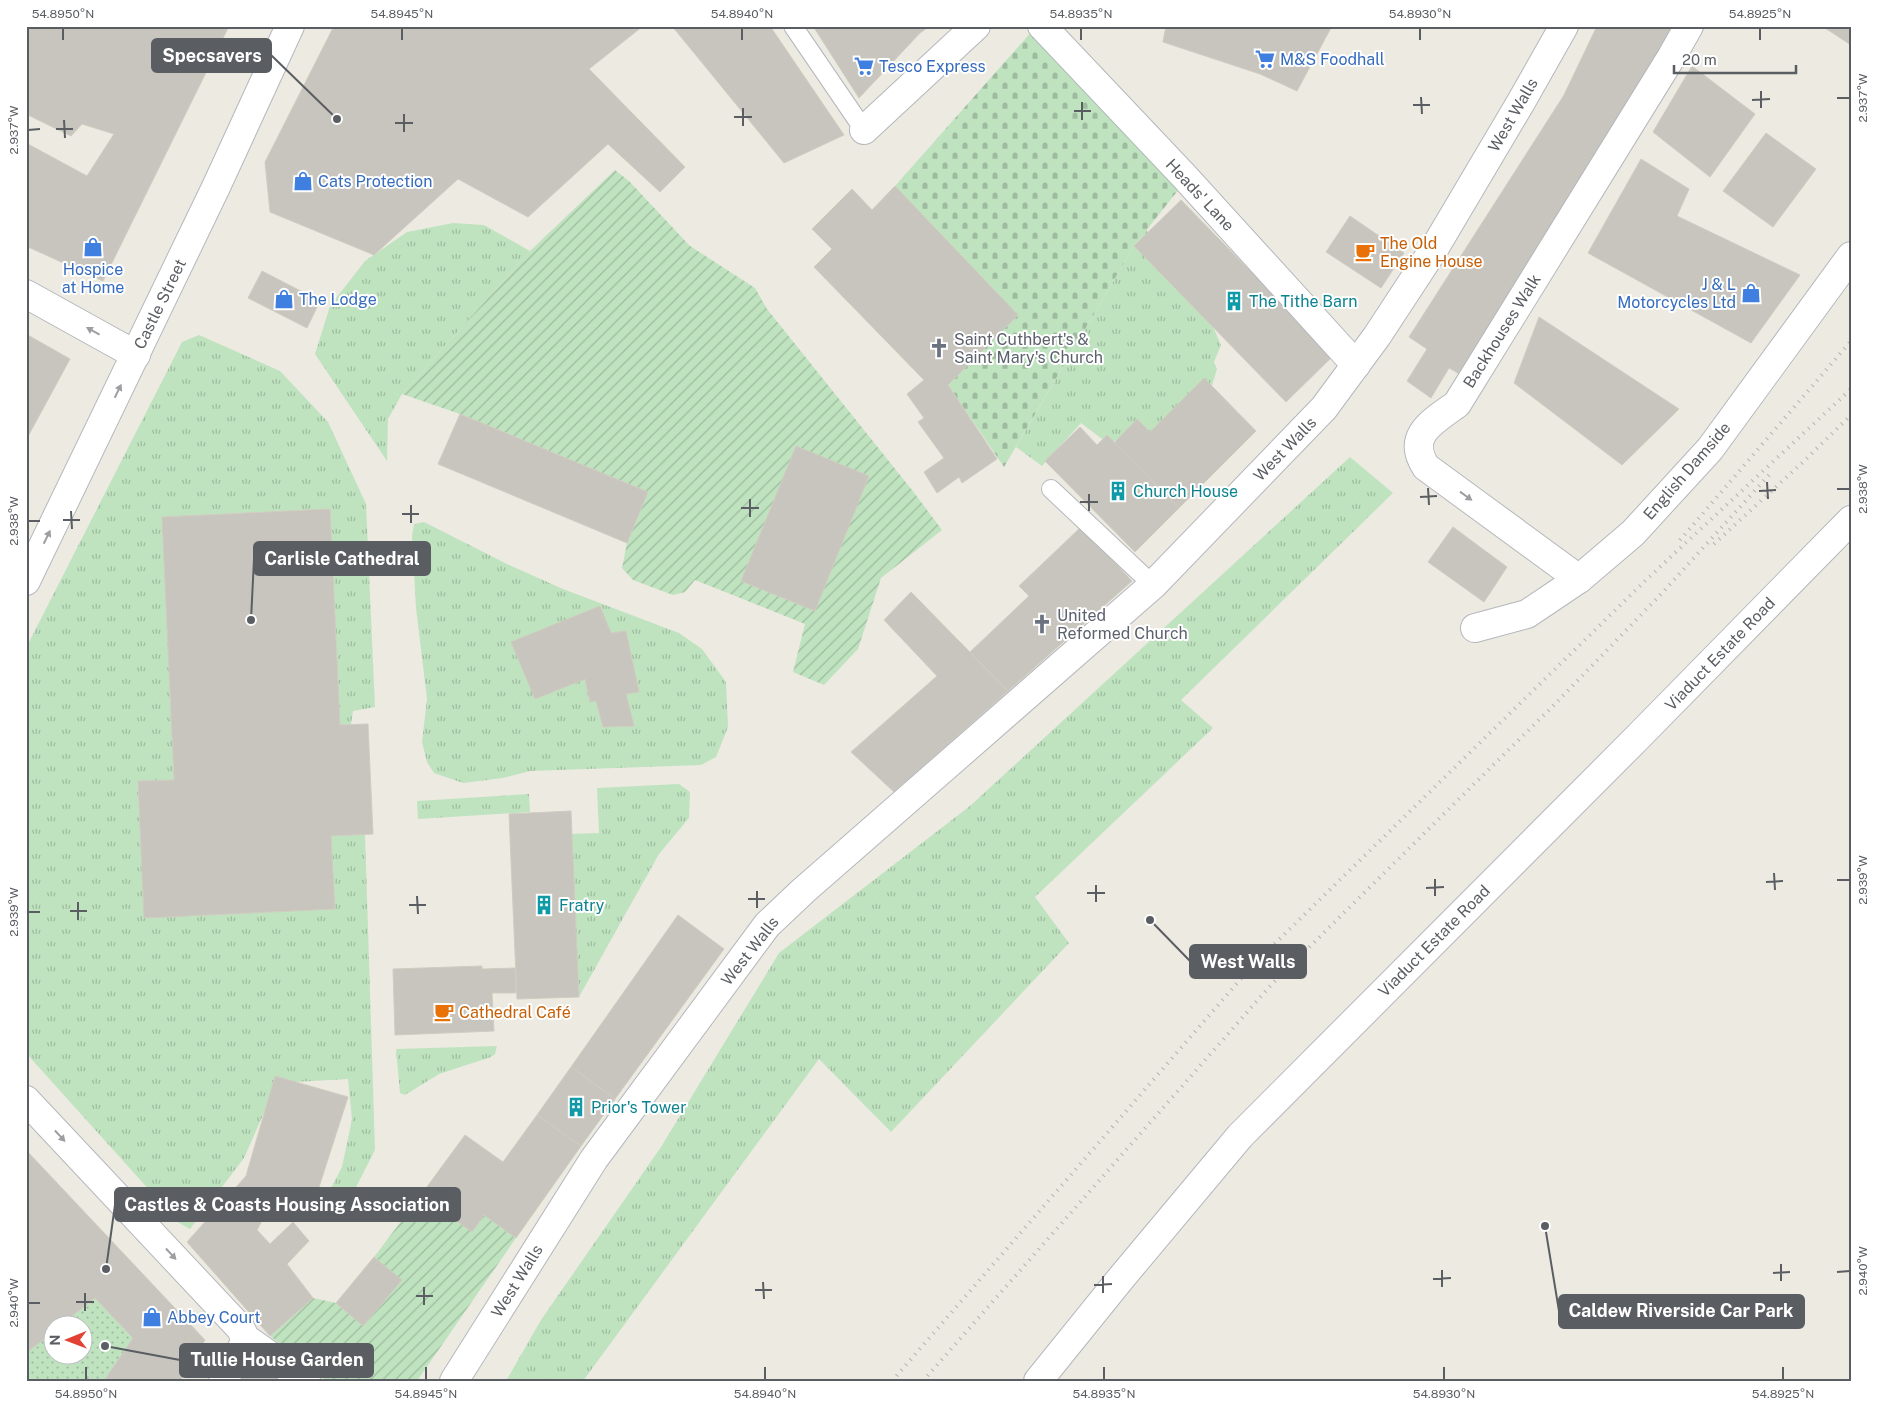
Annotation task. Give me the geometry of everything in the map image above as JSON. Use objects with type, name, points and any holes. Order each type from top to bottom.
[{"type":"street","name":"Castle Street","points":[[26,581],[216,187],[290,26]]},
{"type":"street","points":[[864,130],[976,26]]},
{"type":"street","name":"Heads' Lane","points":[[1042,26],[1184,176],[1356,365]]},
{"type":"street","name":"West Walls","points":[[454,1381],[594,1159],[767,925],[1153,585],[1324,408],[1377,336],[1434,250],[1564,26]]},
{"type":"street","name":"Backhouses Walk","points":[[1579,579],[1426,467],[1418,446],[1422,433],[1430,424],[1457,404],[1689,26]]},
{"type":"street","name":"English Damside","points":[[1476,628],[1528,614],[1579,579],[1633,534],[1710,449],[1851,256]]},
{"type":"street","points":[[26,294],[136,355]]},
{"type":"street","name":"Viaduct Estate Road","points":[[1038,1381],[1240,1136],[1851,520]]},
{"type":"street","points":[[26,1100],[241,1329],[244,1342],[223,1381]]},
{"type":"street","points":[[244,1342],[306,1381]]},
{"type":"lane","points":[[793,26],[864,130]]},
{"type":"lane","points":[[1051,489],[1153,585]]},
{"type":"green space","points":[[1033,30],[1179,189],[1134,246],[1004,467],[948,385],[895,186]]},
{"type":"green space","points":[[615,170],[629,181],[690,246],[755,288],[767,309],[942,530],[881,578],[858,649],[824,685],[793,672],[805,624],[695,580],[685,592],[673,595],[633,580],[622,568],[627,543],[648,492],[460,414],[402,394],[530,251]]},
{"type":"green space","points":[[453,223],[484,225],[530,251],[402,394],[388,419],[387,461],[315,354],[330,306],[365,261],[407,232]]},
{"type":"green space","points":[[1147,230],[1154,259],[1214,329],[1221,345],[1214,362],[1217,369],[1209,395],[1153,434],[1137,424],[1110,445],[1081,423],[1042,466],[1016,447],[1134,246]]},
{"type":"green space","points":[[199,335],[280,371],[328,422],[366,504],[375,707],[353,711],[351,724],[340,725],[330,509],[163,517],[174,780],[138,781],[144,917],[334,909],[331,836],[365,834],[375,1150],[353,1193],[328,1194],[342,1167],[352,1119],[348,1079],[277,1083],[244,1158],[190,1229],[179,1223],[26,1053],[26,648],[182,342]]},
{"type":"green space","points":[[1350,457],[1393,493],[1181,700],[1213,728],[1035,897],[1069,943],[891,1132],[819,1059],[583,1381],[506,1381],[541,1320],[661,1147],[779,953],[970,806]]},
{"type":"green space","points":[[424,522],[507,564],[563,589],[679,633],[702,649],[726,682],[728,727],[716,757],[701,765],[530,771],[503,778],[463,783],[434,773],[427,762],[422,742],[427,699],[416,608],[412,536],[414,524]]},
{"type":"green space","points":[[679,784],[690,792],[689,818],[659,854],[579,997],[572,834],[599,833],[597,788]]},
{"type":"green space","points":[[529,794],[530,812],[418,819],[417,801]]},
{"type":"green space","points":[[497,1046],[495,1054],[491,1057],[439,1074],[405,1095],[400,1093],[396,1049]]},
{"type":"green space","points":[[421,1195],[484,1215],[516,1238],[417,1381],[327,1381],[270,1336],[313,1298],[336,1303],[363,1326],[401,1280],[374,1257]]},
{"type":"green space","points":[[95,1298],[133,1338],[104,1381],[26,1381],[26,1353],[42,1341],[42,1364],[92,1364],[92,1314],[75,1314]]},
{"type":"building","points":[[26,26],[229,26],[103,281],[26,246],[26,143],[87,176],[114,134],[82,124],[71,136],[26,114]]},
{"type":"building","points":[[334,26],[643,26],[589,69],[685,167],[660,192],[608,144],[528,217],[458,179],[374,255],[270,212],[265,162]]},
{"type":"building","points":[[672,26],[770,26],[844,135],[784,163]]},
{"type":"building","name":"Tesco Express","points":[[813,26],[930,26],[920,33],[859,98]]},
{"type":"building","name":"M&S Foodhall","points":[[1166,26],[1332,26],[1297,91],[1260,74],[1163,42]]},
{"type":"building","points":[[1597,26],[1674,26],[1463,376],[1449,368],[1431,398],[1407,381],[1427,349],[1409,337],[1564,95]]},
{"type":"building","points":[[1822,26],[1851,26],[1851,45]]},
{"type":"building","points":[[1692,66],[1755,114],[1710,177],[1653,132]]},
{"type":"building","points":[[1766,133],[1816,169],[1773,227],[1723,191]]},
{"type":"building","points":[[1641,159],[1689,189],[1677,216],[1800,275],[1751,343],[1588,253]]},
{"type":"building","name":"Saint Cuthbert's & Saint Mary's Church","points":[[895,186],[1018,315],[948,385],[997,459],[962,483],[959,477],[937,493],[924,472],[944,458],[918,422],[924,418],[907,394],[924,380],[814,267],[832,249],[812,229],[852,189],[872,210]]},
{"type":"building","name":"The Tithe Barn","points":[[1181,200],[1333,356],[1286,402],[1134,246]]},
{"type":"building","name":"The Old Engine House","points":[[1350,216],[1404,253],[1381,288],[1326,252]]},
{"type":"building","name":"The Lodge","points":[[262,271],[320,301],[307,328],[248,298]]},
{"type":"building","points":[[1539,317],[1679,409],[1622,465],[1514,383]]},
{"type":"building","points":[[26,334],[70,359],[26,440]]},
{"type":"building","points":[[1204,378],[1256,431],[1179,508],[1114,443],[1137,419],[1150,432]]},
{"type":"building","points":[[460,414],[648,492],[627,543],[438,464]]},
{"type":"building","name":"Church House","points":[[1080,427],[1097,445],[1107,435],[1179,508],[1135,552],[1045,461]]},
{"type":"building","points":[[796,446],[869,476],[815,611],[741,581]]},
{"type":"building","points":[[330,509],[340,725],[368,724],[373,834],[331,836],[335,909],[144,918],[138,781],[174,780],[162,517]]},
{"type":"building","name":"United Reformed Church","points":[[1081,527],[1132,581],[1008,691],[970,652],[1029,596],[1019,586]]},
{"type":"building","points":[[1453,527],[1507,567],[1484,602],[1428,562]]},
{"type":"building","points":[[911,592],[1008,691],[894,792],[851,752],[937,676],[884,620]]},
{"type":"building","points":[[600,606],[611,633],[626,631],[639,692],[626,694],[634,726],[603,727],[596,701],[590,702],[585,679],[535,699],[511,642]]},
{"type":"building","name":"Fratry","points":[[571,811],[579,997],[517,999],[509,814]]},
{"type":"building","points":[[678,915],[724,949],[615,1099],[571,1067]]},
{"type":"building","name":"Cathedral Café","points":[[482,966],[482,969],[515,968],[516,993],[492,993],[494,1031],[395,1035],[393,969]]},
{"type":"building","name":"Prior's Tower","points":[[571,1067],[615,1099],[581,1146],[537,1115]]},
{"type":"building","points":[[275,1076],[348,1097],[311,1212],[271,1204],[257,1230],[270,1244],[293,1222],[309,1241],[287,1264],[313,1298],[270,1336],[187,1242],[246,1176]]},
{"type":"building","points":[[537,1115],[581,1146],[516,1238],[484,1215],[472,1232],[421,1195],[465,1135],[503,1162]]},
{"type":"building","points":[[26,1150],[205,1340],[180,1381],[104,1381],[133,1338],[95,1298],[75,1314],[42,1314],[42,1341],[26,1353]]},
{"type":"building","points":[[374,1257],[402,1280],[363,1326],[336,1303]]},
{"type":"building","points":[[252,1350],[295,1381],[236,1381]]},
{"type":"railway","points":[[1680,540],[1851,341]]},
{"type":"railway","points":[[892,1381],[1252,966],[1646,580],[1851,389]]},
{"type":"railway","points":[[1714,544],[1851,415]]},
{"type":"railway","points":[[923,1381],[1271,985],[1558,701],[1663,592],[1769,475]]},
{"type":"place","name":"M&S Foodhall","points":[[1265,59]]},
{"type":"place","name":"Tesco Express","points":[[864,66]]},
{"type":"place","name":"Specsavers","points":[[337,119]]},
{"type":"place","name":"Cats Protection","points":[[303,181]]},
{"type":"place","name":"Hospice at Home","points":[[93,247]]},
{"type":"place","name":"The Old Engine House","points":[[1365,252]]},
{"type":"place","name":"J & L Motorcycles Ltd","points":[[1751,293]]},
{"type":"place","name":"The Lodge","points":[[284,299]]},
{"type":"place","name":"The Tithe Barn","points":[[1234,301]]},
{"type":"place","name":"Saint Cuthbert's & Saint Mary's Church","points":[[939,348]]},
{"type":"place","name":"Church House","points":[[1118,491]]},
{"type":"place","name":"Carlisle Cathedral","points":[[251,620]]},
{"type":"place","name":"United Reformed Church","points":[[1042,624]]},
{"type":"place","name":"Fratry","points":[[544,905]]},
{"type":"place","name":"West Walls","points":[[1150,920]]},
{"type":"place","name":"Cathedral Café","points":[[444,1012]]},
{"type":"place","name":"Prior's Tower","points":[[576,1107]]},
{"type":"place","name":"Caldew Riverside Car Park","points":[[1545,1226]]},
{"type":"place","name":"Castles & Coasts Housing Association","points":[[106,1269]]},
{"type":"place","name":"Abbey Court","points":[[152,1317]]},
{"type":"place","name":"Tullie House Garden","points":[[105,1346]]}]
